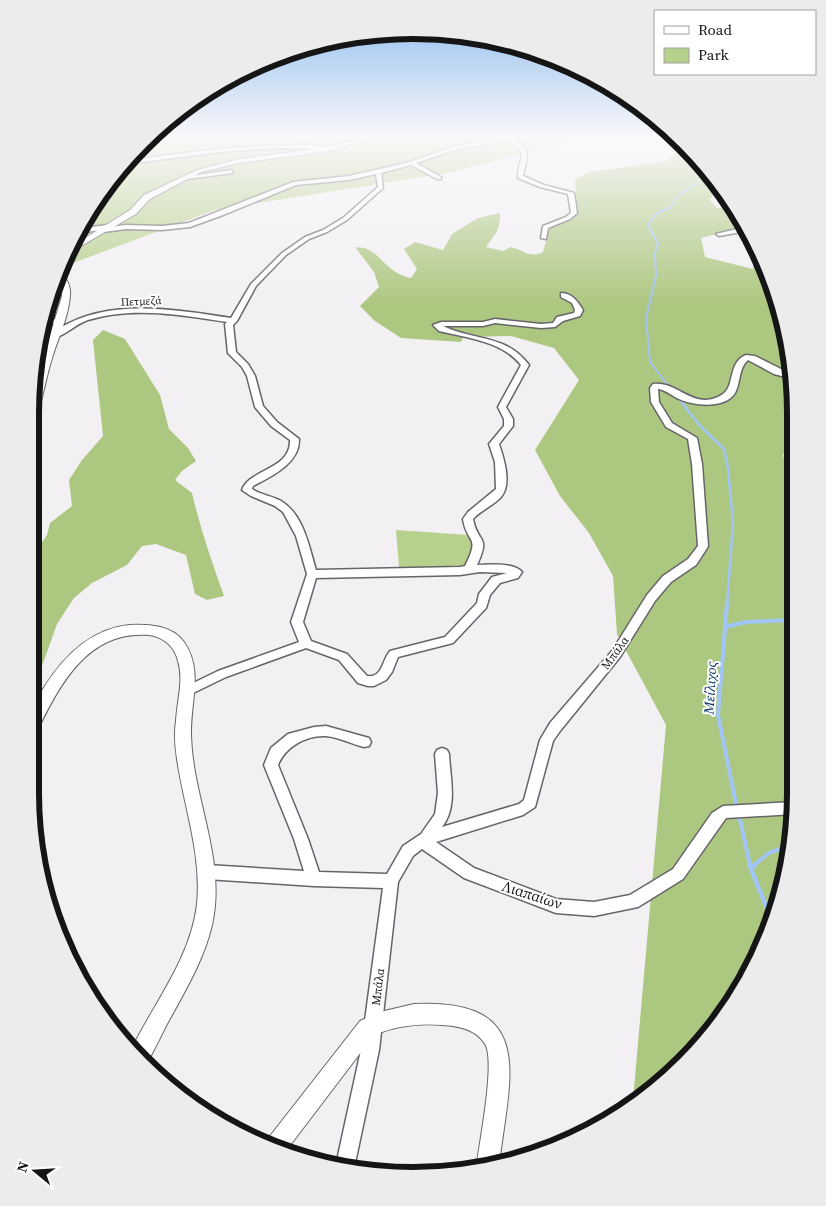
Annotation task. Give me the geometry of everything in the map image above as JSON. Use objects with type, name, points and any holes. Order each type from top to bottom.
[{"type":"street","points":[[77,246],[133,212],[147,197],[156,192]]},
{"type":"street","points":[[87,230],[126,227],[157,228],[190,224],[221,214],[271,192]]},
{"type":"street","points":[[306,644],[297,622],[312,574],[300,535],[288,511],[272,501],[247,490],[248,484],[270,473],[285,460],[293,452],[296,444],[294,439],[262,412],[257,402],[253,381],[247,369],[232,355],[228,327],[233,322],[253,285],[284,254],[307,238],[325,231],[344,219],[360,206],[366,198],[376,192]]},
{"type":"street","points":[[544,238],[545,227],[568,218],[574,213],[570,193],[567,192]]},
{"type":"street","points":[[719,234],[739,230]]},
{"type":"street","points":[[40,385],[66,294],[62,284]]},
{"type":"street","points":[[470,568],[479,549],[478,540],[469,525],[468,519],[497,495],[501,489],[500,462],[494,444],[495,440],[508,426],[509,421],[502,407],[510,396],[525,365],[517,354],[502,346],[442,329],[437,325],[483,324],[495,321],[541,326],[555,325],[560,319],[577,314],[579,310],[576,302],[564,295]]},
{"type":"street","name":"Πετμεζά","points":[[54,335],[85,319],[136,312],[176,312],[233,322]]},
{"type":"street","points":[[51,321],[60,320]]},
{"type":"street","name":"Μπάλα","points":[[346,1161],[368,1059],[390,881],[408,851],[424,839],[523,809],[530,803],[547,740],[555,727],[616,654],[651,598],[668,579],[692,562],[703,546],[697,464],[692,438],[669,425],[655,402],[654,388],[656,386],[666,387],[689,400],[710,402],[726,397],[731,392],[736,368],[740,361],[745,358],[759,360],[775,371],[785,375]]},
{"type":"street","points":[[187,691],[222,674],[306,644],[344,657],[351,663],[356,676],[363,680],[375,680],[383,676],[387,671],[390,657],[394,654],[449,640],[482,605],[485,594],[496,580],[516,573],[515,570],[511,569],[490,570],[470,568],[460,571],[312,574]]},
{"type":"street","points":[[39,711],[51,688],[81,654],[97,640],[122,631],[156,631],[169,636],[178,643],[186,662],[187,691],[184,744],[207,872],[206,908],[195,949],[142,1051]]},
{"type":"street","points":[[314,879],[301,839],[271,765],[276,752],[293,738],[314,732],[326,731],[364,742]]},
{"type":"street","points":[[424,839],[441,817],[444,808],[442,754]]},
{"type":"street","name":"Λιαπαίων","points":[[424,839],[469,873],[556,906],[594,909],[632,902],[678,874],[716,817],[723,812],[786,809]]},
{"type":"street","points":[[207,872],[314,879],[390,881]]},
{"type":"street","points":[[279,1142],[363,1033],[373,1024],[414,1014],[440,1014],[458,1016],[476,1022],[493,1037],[498,1051],[500,1067],[488,1159]]},
{"type":"green space","points":[[111,192],[326,192],[215,210],[69,264],[89,226]]},
{"type":"green space","points":[[576,192],[715,192],[710,200],[717,208],[725,207],[738,229],[701,238],[705,257],[753,269],[753,256],[767,293],[780,340],[786,389],[787,449],[783,455],[787,469],[787,793],[784,842],[780,866],[759,936],[749,959],[724,1001],[710,1021],[678,1058],[633,1095],[666,725],[617,634],[613,576],[589,533],[560,496],[535,450],[579,380],[554,348],[511,336],[463,337],[461,342],[401,338],[375,321],[360,306],[379,287],[374,272],[355,247],[373,252],[391,269],[411,278],[417,269],[404,249],[415,242],[443,250],[452,234],[478,218],[500,213],[498,228],[486,247],[503,251],[511,247],[534,255],[543,252],[550,227],[568,220],[571,213],[577,210]]},
{"type":"green space","points":[[103,330],[125,339],[160,395],[169,429],[188,448],[196,461],[182,471],[175,480],[192,493],[202,532],[224,596],[207,600],[195,594],[186,555],[156,544],[142,546],[127,565],[92,583],[74,598],[57,624],[39,674],[39,547],[47,535],[50,523],[72,506],[69,480],[82,460],[103,436],[93,340]]},
{"type":"green space","points":[[396,530],[469,535],[477,546],[467,567],[399,567]]},
{"type":"waterway","points":[[670,388],[650,362],[646,318],[656,276],[655,253],[658,244],[648,225],[656,214],[671,207],[677,196],[683,192]]},
{"type":"waterway","points":[[677,397],[684,405]]},
{"type":"waterway","name":"Μείλιχος","points":[[683,404],[699,425],[724,449],[728,469],[733,523],[727,605]]},
{"type":"waterway","name":"Μείλιχος","points":[[725,627],[727,603]]},
{"type":"waterway","points":[[725,627],[746,622],[787,620]]},
{"type":"waterway","name":"Μείλιχος","points":[[725,627],[718,715],[737,809]]},
{"type":"waterway","name":"Μείλιχος","points":[[739,815],[750,865]]},
{"type":"waterway","points":[[754,865],[769,853],[783,848]]},
{"type":"waterway","name":"Μείλιχος","points":[[749,864],[751,869]]},
{"type":"waterway","name":"Μείλιχος","points":[[751,869],[756,864]]},
{"type":"waterway","name":"Μείλιχος","points":[[751,869],[768,910]]}]
